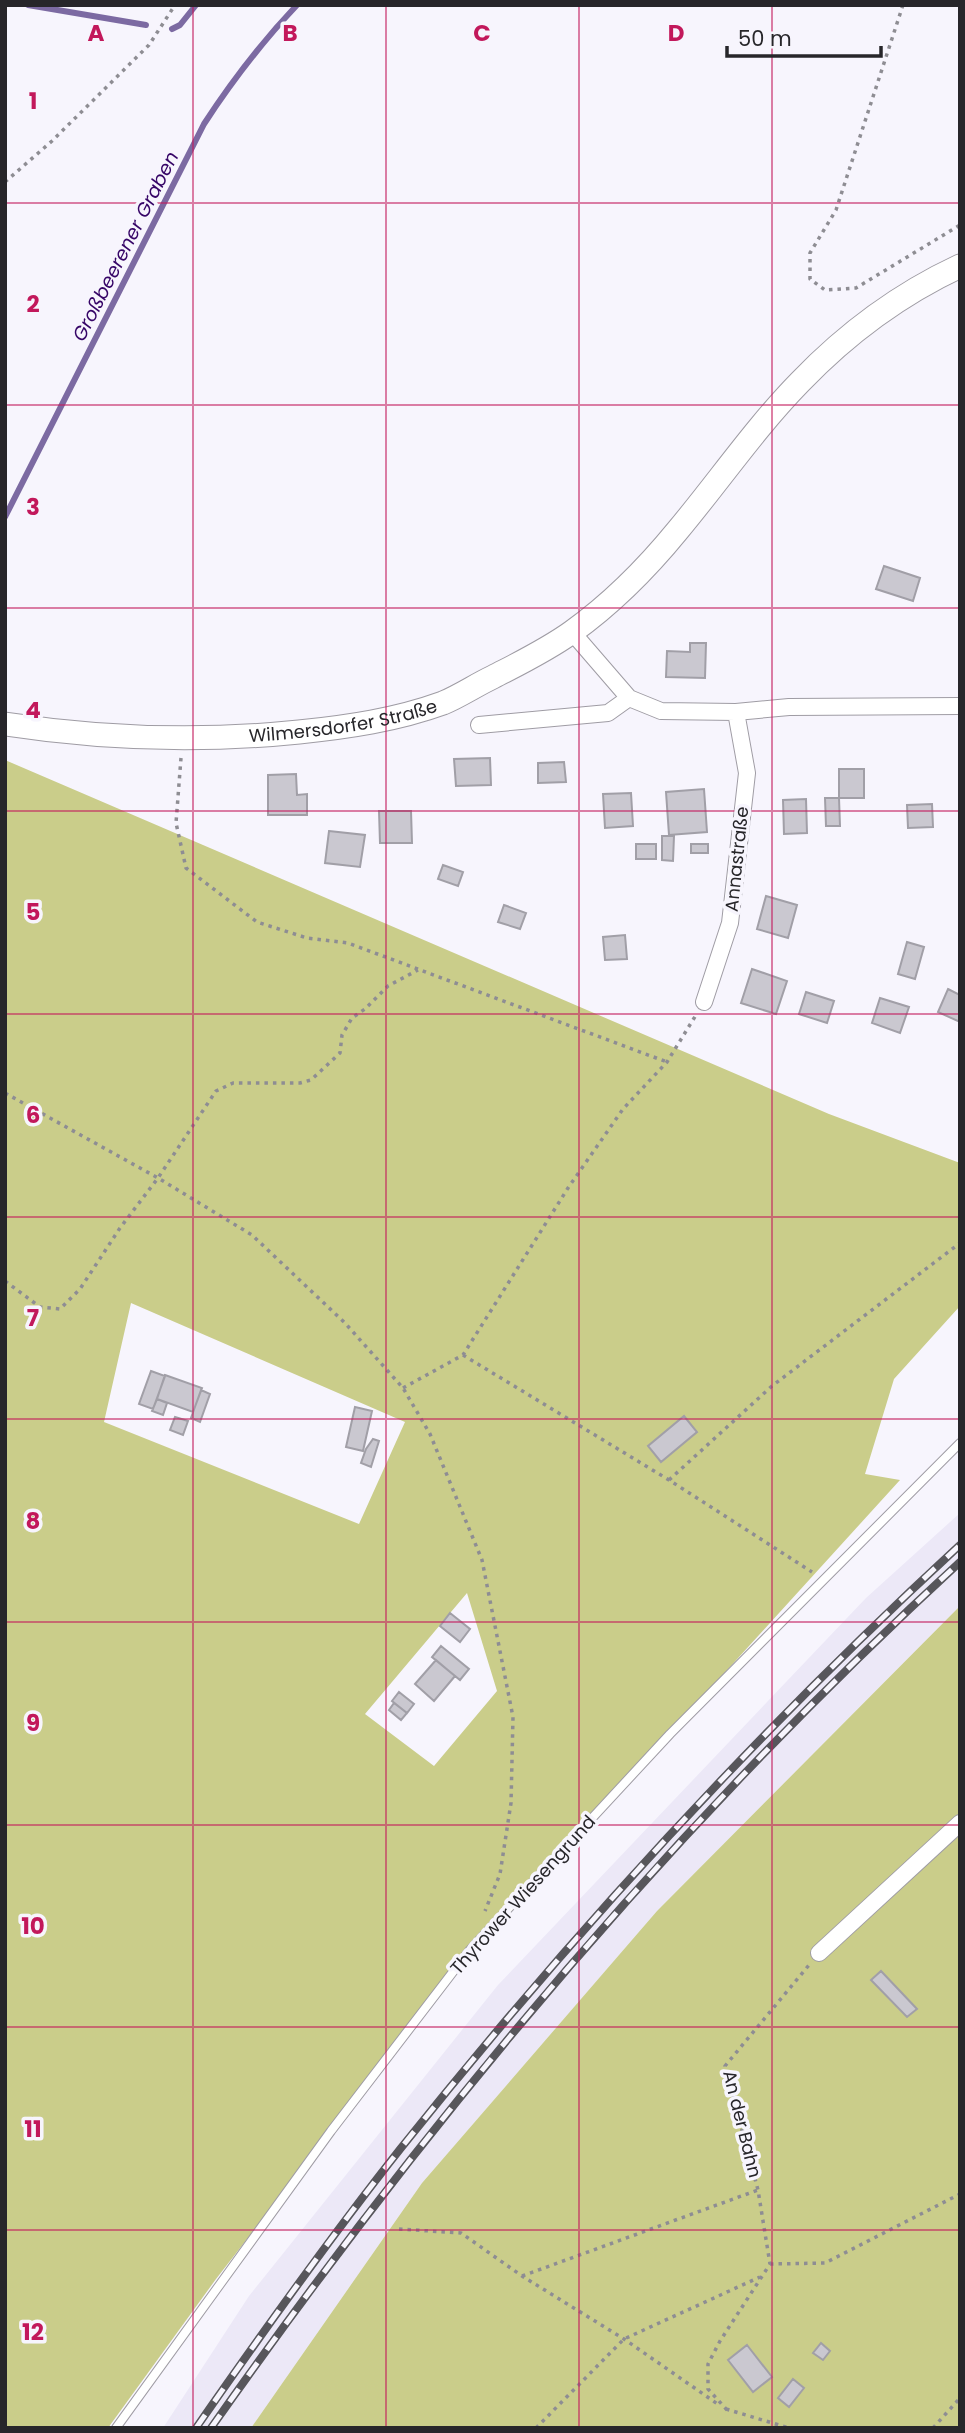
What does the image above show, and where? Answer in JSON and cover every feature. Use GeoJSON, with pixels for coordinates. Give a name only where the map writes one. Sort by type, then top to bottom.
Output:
{"type":"FeatureCollection","features":[{"type":"Feature","properties":{"kind":"main road","name":"Wilmersdorfer Straße"},"geometry":{"type":"LineString","coordinates":[[5,724],[89,735],[183,739],[273,735],[346,728],[396,718],[445,702],[528,660],[572,632],[616,596],[659,552],[779,405],[821,360],[899,300],[960,266]]}},
{"type":"Feature","properties":{"kind":"street"},"geometry":{"type":"LineString","coordinates":[[572,632],[629,698],[661,711],[736,712],[789,707],[960,706]]}},
{"type":"Feature","properties":{"kind":"street"},"geometry":{"type":"LineString","coordinates":[[479,724],[608,713],[629,698]]}},
{"type":"Feature","properties":{"kind":"street","name":"Annastraße"},"geometry":{"type":"LineString","coordinates":[[704,1002],[730,923],[747,773],[736,712]]}},
{"type":"Feature","properties":{"kind":"street"},"geometry":{"type":"LineString","coordinates":[[819,1954],[960,1823]]}},
{"type":"Feature","properties":{"kind":"lane","name":"Thyrower Wiesengrund"},"geometry":{"type":"LineString","coordinates":[[116,2428],[331,2131],[469,1951],[670,1734],[960,1443]]}},
{"type":"Feature","properties":{"kind":"path"},"geometry":{"type":"LineString","coordinates":[[5,182],[52,141],[149,45],[175,5]]}},
{"type":"Feature","properties":{"kind":"path"},"geometry":{"type":"LineString","coordinates":[[903,5],[836,210],[810,253],[810,279],[825,290],[856,288],[960,225]]}},
{"type":"Feature","properties":{"kind":"path"},"geometry":{"type":"LineString","coordinates":[[183,739],[176,823],[186,868],[257,922],[307,938],[348,943],[667,1062]]}},
{"type":"Feature","properties":{"kind":"path"},"geometry":{"type":"LineString","coordinates":[[5,1281],[40,1307],[60,1309],[80,1289],[216,1091],[233,1083],[300,1083],[311,1080],[340,1053],[342,1035],[352,1018],[366,1009],[388,986],[419,970]]}},
{"type":"Feature","properties":{"kind":"path"},"geometry":{"type":"LineString","coordinates":[[404,1388],[463,1355],[568,1188],[623,1109],[667,1062],[704,1002]]}},
{"type":"Feature","properties":{"kind":"path"},"geometry":{"type":"LineString","coordinates":[[5,1093],[158,1178],[252,1235],[345,1323],[404,1388],[430,1434],[482,1560],[513,1717],[511,1802],[500,1874],[485,1913]]}},
{"type":"Feature","properties":{"kind":"path"},"geometry":{"type":"LineString","coordinates":[[669,1480],[772,1386],[960,1243]]}},
{"type":"Feature","properties":{"kind":"path"},"geometry":{"type":"LineString","coordinates":[[463,1355],[669,1480],[822,1579]]}},
{"type":"Feature","properties":{"kind":"path","name":"An der Bahn"},"geometry":{"type":"LineString","coordinates":[[769,2264],[758,2190],[725,2066],[819,1954]]}},
{"type":"Feature","properties":{"kind":"path"},"geometry":{"type":"LineString","coordinates":[[522,2277],[758,2190]]}},
{"type":"Feature","properties":{"kind":"path"},"geometry":{"type":"LineString","coordinates":[[727,2410],[708,2389],[708,2364],[769,2264],[825,2263],[960,2194]]}},
{"type":"Feature","properties":{"kind":"path"},"geometry":{"type":"LineString","coordinates":[[399,2229],[461,2234],[522,2277],[624,2339],[727,2410],[789,2428]]}},
{"type":"Feature","properties":{"kind":"path"},"geometry":{"type":"LineString","coordinates":[[537,2428],[624,2339],[761,2277]]}},
{"type":"Feature","properties":{"kind":"path"},"geometry":{"type":"LineString","coordinates":[[933,2428],[960,2398]]}},
{"type":"Feature","properties":{"kind":"shaded area"},"geometry":{"type":"Polygon","coordinates":[[[960,1513],[960,1606],[657,1911],[422,2183],[251,2428],[163,2428],[249,2296],[498,1985],[866,1598],[960,1513]]]}},
{"type":"Feature","properties":{"kind":"green space"},"geometry":{"type":"Polygon","coordinates":[[[5,760],[829,1114],[960,1163],[960,1306],[894,1379],[865,1474],[900,1480],[468,1955],[216,2279],[108,2428],[5,2428],[5,760]],[[131,1303],[104,1422],[359,1524],[405,1422],[131,1303]],[[467,1593],[365,1714],[434,1766],[497,1691],[467,1593]]]}},
{"type":"Feature","properties":{"kind":"green space"},"geometry":{"type":"Polygon","coordinates":[[[960,1606],[960,2428],[251,2428],[422,2183],[657,1911],[960,1606]]]}},
{"type":"Feature","properties":{"kind":"building"},"geometry":{"type":"Polygon","coordinates":[[[884,566],[920,578],[913,601],[876,589],[884,566]]]}},
{"type":"Feature","properties":{"kind":"building"},"geometry":{"type":"Polygon","coordinates":[[[690,643],[706,643],[705,678],[666,677],[667,651],[690,652],[690,643]]]}},
{"type":"Feature","properties":{"kind":"building"},"geometry":{"type":"Polygon","coordinates":[[[490,758],[491,785],[456,786],[454,759],[490,758]]]}},
{"type":"Feature","properties":{"kind":"building"},"geometry":{"type":"Polygon","coordinates":[[[564,762],[566,782],[538,783],[538,763],[564,762]]]}},
{"type":"Feature","properties":{"kind":"building"},"geometry":{"type":"Polygon","coordinates":[[[839,769],[864,769],[864,798],[839,798],[839,769]]]}},
{"type":"Feature","properties":{"kind":"building"},"geometry":{"type":"Polygon","coordinates":[[[296,774],[297,795],[307,794],[307,815],[268,815],[268,775],[296,774]]]}},
{"type":"Feature","properties":{"kind":"building"},"geometry":{"type":"Polygon","coordinates":[[[704,789],[707,832],[669,835],[666,792],[704,789]]]}},
{"type":"Feature","properties":{"kind":"building"},"geometry":{"type":"Polygon","coordinates":[[[631,793],[633,826],[605,828],[603,794],[631,793]]]}},
{"type":"Feature","properties":{"kind":"building"},"geometry":{"type":"Polygon","coordinates":[[[825,798],[839,798],[840,826],[826,826],[825,798]]]}},
{"type":"Feature","properties":{"kind":"building"},"geometry":{"type":"Polygon","coordinates":[[[806,799],[807,833],[784,834],[783,800],[806,799]]]}},
{"type":"Feature","properties":{"kind":"building"},"geometry":{"type":"Polygon","coordinates":[[[932,804],[933,827],[908,828],[907,805],[932,804]]]}},
{"type":"Feature","properties":{"kind":"building"},"geometry":{"type":"Polygon","coordinates":[[[379,811],[411,811],[412,843],[380,843],[379,811]]]}},
{"type":"Feature","properties":{"kind":"building"},"geometry":{"type":"Polygon","coordinates":[[[329,831],[365,835],[360,867],[325,863],[329,831]]]}},
{"type":"Feature","properties":{"kind":"building"},"geometry":{"type":"Polygon","coordinates":[[[662,836],[674,836],[673,861],[662,860],[662,836]]]}},
{"type":"Feature","properties":{"kind":"building"},"geometry":{"type":"Polygon","coordinates":[[[636,844],[656,844],[656,859],[636,859],[636,844]]]}},
{"type":"Feature","properties":{"kind":"building"},"geometry":{"type":"Polygon","coordinates":[[[691,844],[708,844],[708,853],[691,853],[691,844]]]}},
{"type":"Feature","properties":{"kind":"building"},"geometry":{"type":"Polygon","coordinates":[[[443,865],[463,872],[458,886],[438,879],[443,865]]]}},
{"type":"Feature","properties":{"kind":"building"},"geometry":{"type":"Polygon","coordinates":[[[766,896],[797,905],[788,938],[757,929],[766,896]]]}},
{"type":"Feature","properties":{"kind":"building"},"geometry":{"type":"Polygon","coordinates":[[[504,905],[526,913],[520,929],[498,922],[504,905]]]}},
{"type":"Feature","properties":{"kind":"building"},"geometry":{"type":"Polygon","coordinates":[[[625,935],[627,959],[605,960],[603,937],[625,935]]]}},
{"type":"Feature","properties":{"kind":"building"},"geometry":{"type":"Polygon","coordinates":[[[907,942],[924,947],[915,979],[898,974],[907,942]]]}},
{"type":"Feature","properties":{"kind":"building"},"geometry":{"type":"Polygon","coordinates":[[[752,969],[787,981],[776,1014],[741,1003],[752,969]]]}},
{"type":"Feature","properties":{"kind":"building"},"geometry":{"type":"Polygon","coordinates":[[[948,989],[960,995],[960,1022],[938,1012],[948,989]]]}},
{"type":"Feature","properties":{"kind":"building"},"geometry":{"type":"Polygon","coordinates":[[[806,992],[834,1001],[827,1023],[799,1014],[806,992]]]}},
{"type":"Feature","properties":{"kind":"building"},"geometry":{"type":"Polygon","coordinates":[[[880,998],[909,1007],[900,1033],[872,1023],[880,998]]]}},
{"type":"Feature","properties":{"kind":"building"},"geometry":{"type":"Polygon","coordinates":[[[151,1371],[165,1376],[153,1409],[139,1404],[151,1371]]]}},
{"type":"Feature","properties":{"kind":"building"},"geometry":{"type":"Polygon","coordinates":[[[165,1375],[202,1388],[193,1412],[157,1399],[165,1375]]]}},
{"type":"Feature","properties":{"kind":"building"},"geometry":{"type":"Polygon","coordinates":[[[201,1390],[210,1394],[200,1422],[191,1418],[201,1390]]]}},
{"type":"Feature","properties":{"kind":"building"},"geometry":{"type":"Polygon","coordinates":[[[157,1399],[167,1403],[163,1415],[152,1411],[157,1399]]]}},
{"type":"Feature","properties":{"kind":"building"},"geometry":{"type":"Polygon","coordinates":[[[355,1407],[372,1411],[363,1451],[346,1447],[355,1407]]]}},
{"type":"Feature","properties":{"kind":"building"},"geometry":{"type":"Polygon","coordinates":[[[684,1416],[697,1432],[661,1462],[648,1446],[684,1416]]]}},
{"type":"Feature","properties":{"kind":"building"},"geometry":{"type":"Polygon","coordinates":[[[175,1417],[188,1421],[183,1435],[170,1430],[175,1417]]]}},
{"type":"Feature","properties":{"kind":"building"},"geometry":{"type":"Polygon","coordinates":[[[373,1439],[379,1441],[371,1467],[361,1463],[373,1439]]]}},
{"type":"Feature","properties":{"kind":"building"},"geometry":{"type":"Polygon","coordinates":[[[450,1613],[470,1629],[460,1642],[440,1626],[450,1613]]]}},
{"type":"Feature","properties":{"kind":"building"},"geometry":{"type":"Polygon","coordinates":[[[441,1646],[469,1669],[460,1680],[432,1657],[441,1646]]]}},
{"type":"Feature","properties":{"kind":"building"},"geometry":{"type":"Polygon","coordinates":[[[436,1660],[455,1676],[434,1701],[415,1684],[436,1660]]]}},
{"type":"Feature","properties":{"kind":"building"},"geometry":{"type":"Polygon","coordinates":[[[399,1692],[414,1704],[407,1713],[392,1701],[399,1692]]]}},
{"type":"Feature","properties":{"kind":"building"},"geometry":{"type":"Polygon","coordinates":[[[394,1703],[407,1713],[401,1720],[389,1710],[394,1703]]]}},
{"type":"Feature","properties":{"kind":"building"},"geometry":{"type":"Polygon","coordinates":[[[881,1971],[917,2009],[907,2017],[871,1980],[881,1971]]]}},
{"type":"Feature","properties":{"kind":"building"},"geometry":{"type":"Polygon","coordinates":[[[821,2343],[830,2351],[823,2360],[813,2353],[821,2343]]]}},
{"type":"Feature","properties":{"kind":"building"},"geometry":{"type":"Polygon","coordinates":[[[747,2345],[772,2377],[753,2392],[728,2360],[747,2345]]]}},
{"type":"Feature","properties":{"kind":"building"},"geometry":{"type":"Polygon","coordinates":[[[793,2379],[804,2388],[789,2407],[778,2398],[793,2379]]]}},
{"type":"Feature","properties":{"kind":"waterway"},"geometry":{"type":"LineString","coordinates":[[28,5],[146,25]]}},
{"type":"Feature","properties":{"kind":"waterway"},"geometry":{"type":"LineString","coordinates":[[172,29],[180,25],[196,5]]}},
{"type":"Feature","properties":{"kind":"waterway","name":"Großbeerener Graben"},"geometry":{"type":"LineString","coordinates":[[5,517],[204,124],[248,62],[297,5]]}},
{"type":"Feature","properties":{"kind":"railway"},"geometry":{"type":"LineString","coordinates":[[196,2428],[296,2286],[374,2182],[532,1990],[739,1761],[960,1545]]}},
{"type":"Feature","properties":{"kind":"railway"},"geometry":{"type":"LineString","coordinates":[[211,2428],[381,2197],[562,1975],[657,1867],[755,1763],[856,1661],[960,1562]]}}]}
